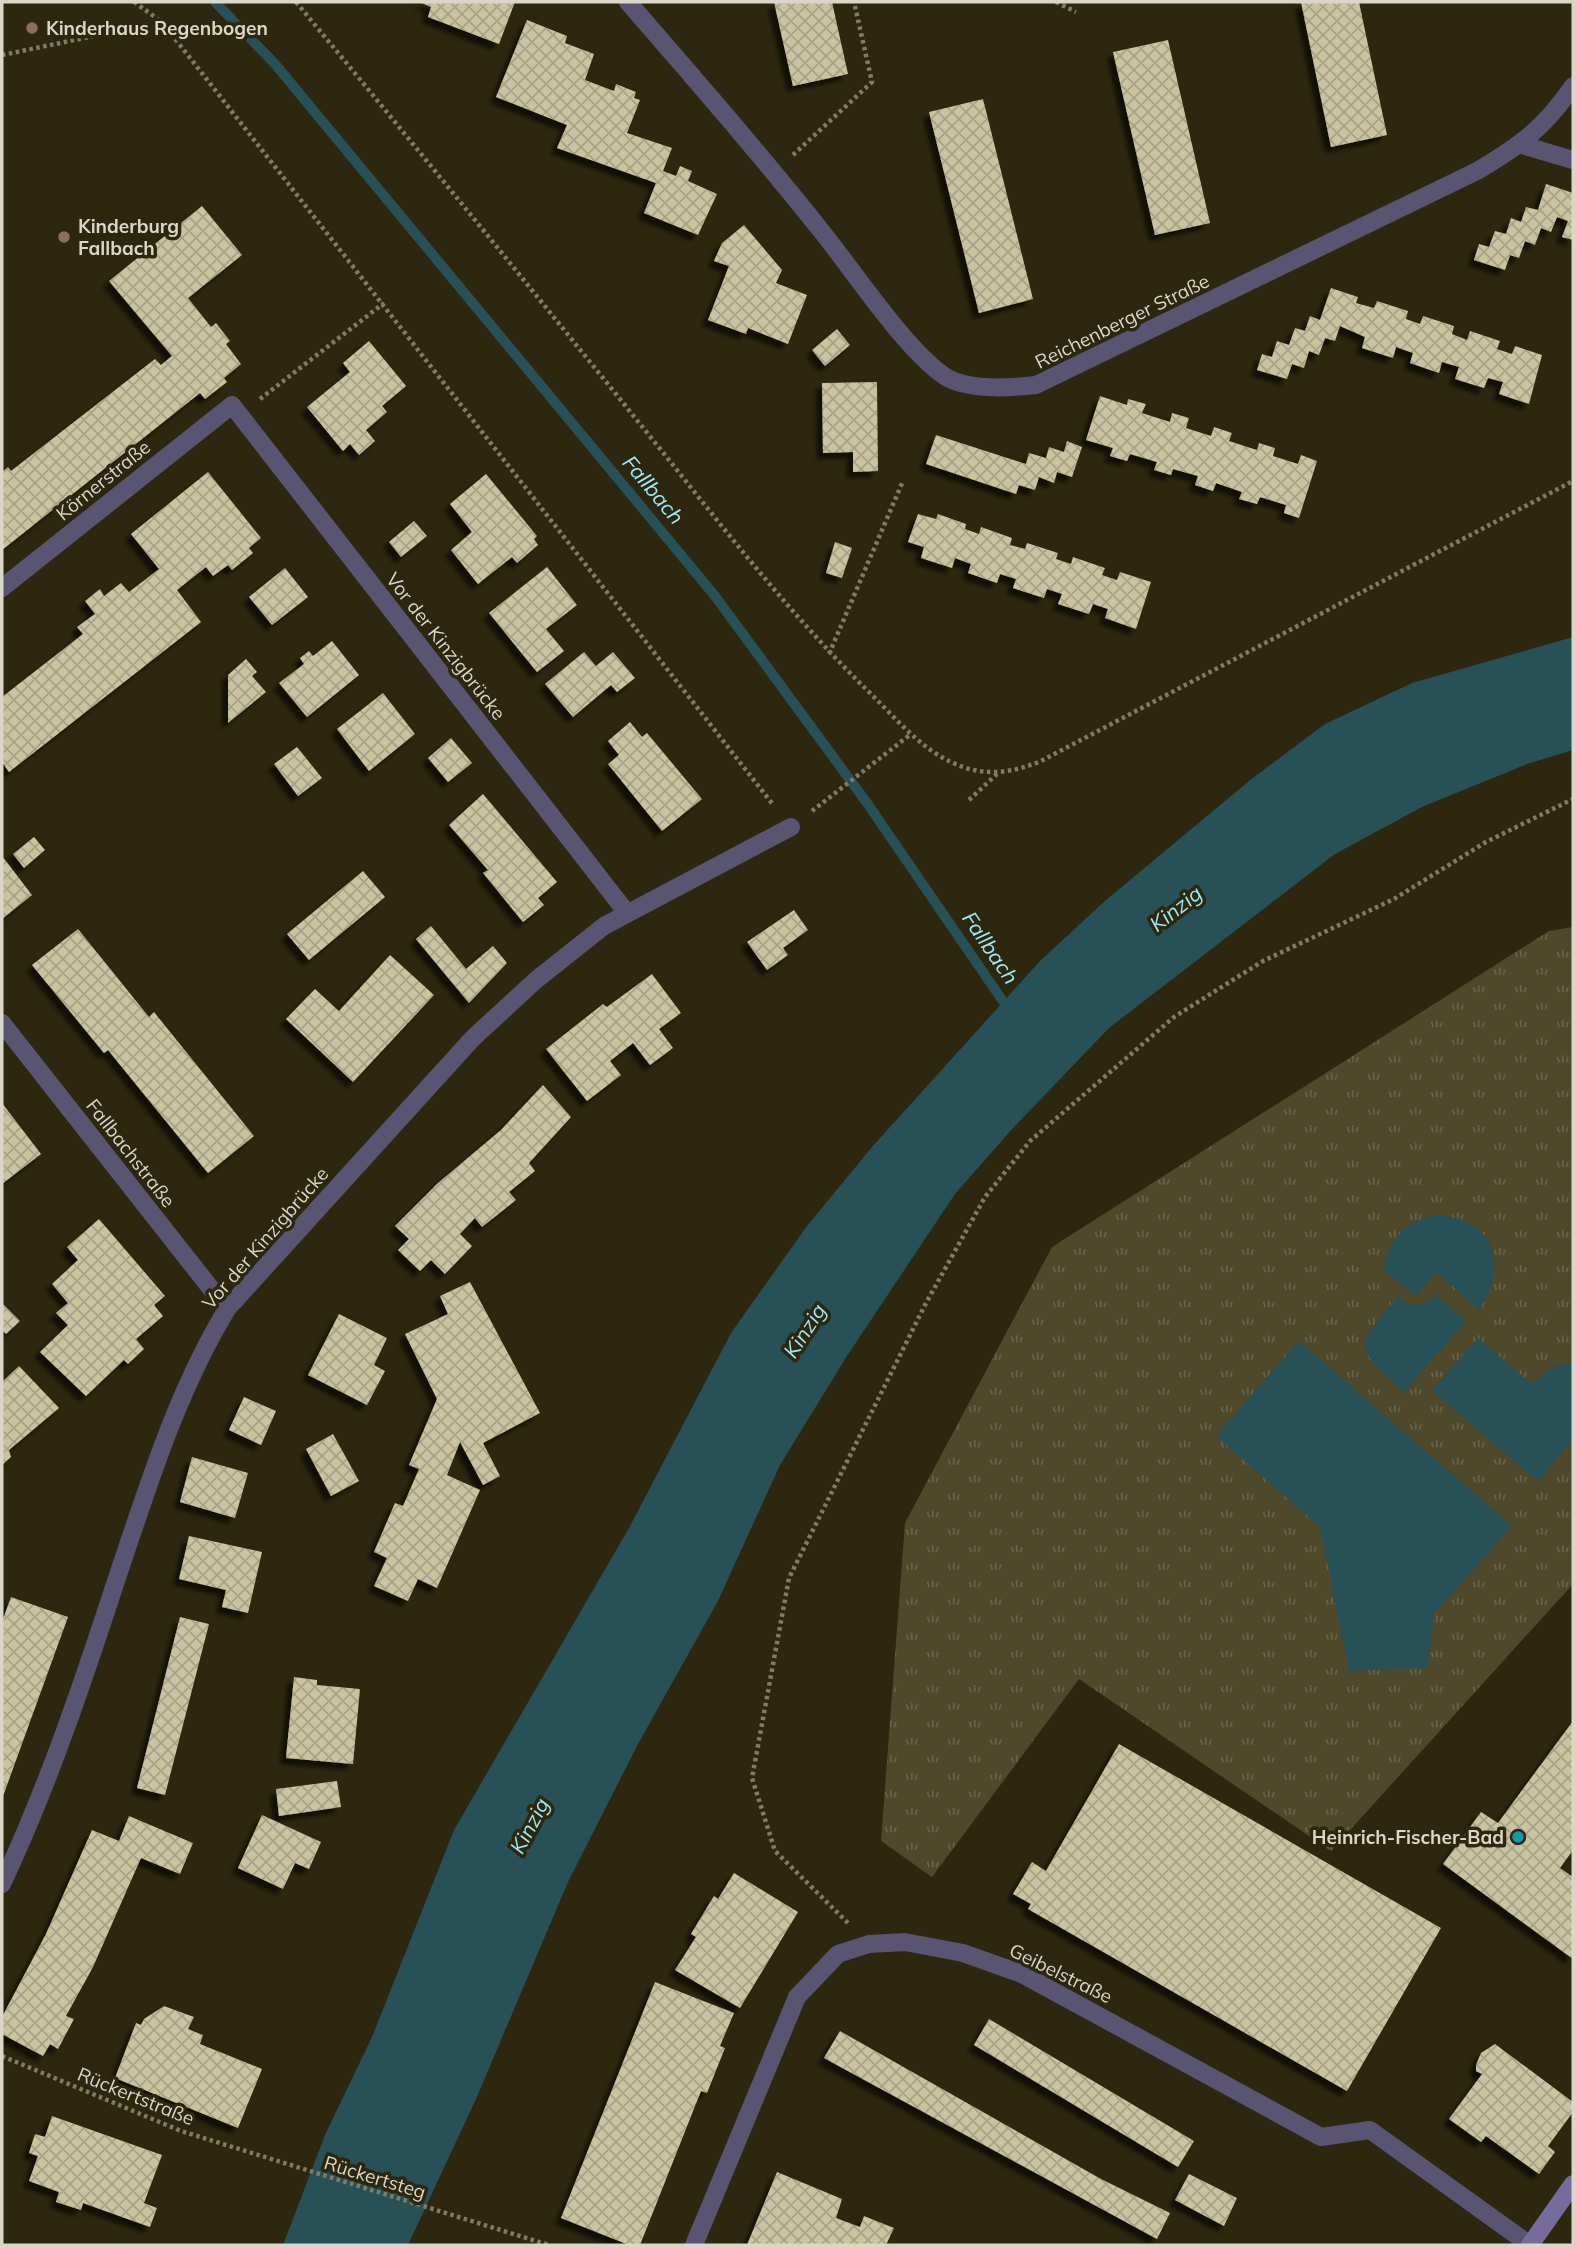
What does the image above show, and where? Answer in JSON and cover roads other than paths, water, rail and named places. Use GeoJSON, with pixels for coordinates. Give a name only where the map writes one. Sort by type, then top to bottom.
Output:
{"type":"FeatureCollection","features":[{"type":"Feature","properties":{"kind":"main road"},"geometry":{"type":"LineString","coordinates":[[1530,2245],[1573,2184]]}},
{"type":"Feature","properties":{"kind":"street","name":"Reichenberger Straße"},"geometry":{"type":"LineString","coordinates":[[628,2],[774,172],[908,340],[944,376],[977,386],[1008,388],[1036,385],[1465,177],[1522,145],[1548,120],[1573,86]]}},
{"type":"Feature","properties":{"kind":"street"},"geometry":{"type":"LineString","coordinates":[[1522,145],[1573,160]]}},
{"type":"Feature","properties":{"kind":"street","name":"Körnerstraße"},"geometry":{"type":"LineString","coordinates":[[2,588],[236,410]]}},
{"type":"Feature","properties":{"kind":"street","name":"Vor der Kinzigbrücke"},"geometry":{"type":"LineString","coordinates":[[236,410],[627,913]]}},
{"type":"Feature","properties":{"kind":"street","name":"Vor der Kinzigbrücke"},"geometry":{"type":"LineString","coordinates":[[2,1884],[79,1695],[178,1402],[201,1351],[226,1309],[473,1038],[586,938],[627,913],[798,822]]}},
{"type":"Feature","properties":{"kind":"street","name":"Fallbachstraße"},"geometry":{"type":"LineString","coordinates":[[2,1023],[226,1309]]}},
{"type":"Feature","properties":{"kind":"street","name":"Geibelstraße"},"geometry":{"type":"LineString","coordinates":[[694,2245],[797,1997],[838,1954],[869,1944],[905,1942],[985,1959],[1043,1985],[1321,2137],[1370,2130],[1530,2245]]}},
{"type":"Feature","properties":{"kind":"water","name":"Kinzig"},"geometry":{"type":"Polygon","coordinates":[[[1573,637],[1573,750],[1527,764],[1422,807],[1335,854],[1109,1028],[1013,1128],[955,1194],[847,1356],[780,1465],[718,1601],[638,1744],[568,1882],[476,2099],[408,2245],[283,2245],[325,2135],[372,2037],[454,1830],[629,1528],[731,1333],[807,1226],[872,1147],[1040,961],[1106,900],[1249,781],[1325,724],[1412,683],[1573,637]]]}},
{"type":"Feature","properties":{"kind":"water"},"geometry":{"type":"Polygon","coordinates":[[[1433,1215],[1454,1217],[1470,1223],[1482,1233],[1490,1245],[1494,1276],[1489,1293],[1479,1310],[1437,1272],[1416,1296],[1384,1270],[1389,1250],[1399,1234],[1414,1223],[1433,1215]]]}},
{"type":"Feature","properties":{"kind":"water"},"geometry":{"type":"Polygon","coordinates":[[[1435,1294],[1466,1321],[1404,1392],[1369,1356],[1367,1337],[1398,1297],[1418,1305],[1435,1294]]]}},
{"type":"Feature","properties":{"kind":"water"},"geometry":{"type":"Polygon","coordinates":[[[1478,1338],[1532,1384],[1552,1367],[1573,1362],[1573,1440],[1538,1481],[1432,1391],[1478,1338]]]}},
{"type":"Feature","properties":{"kind":"water"},"geometry":{"type":"Polygon","coordinates":[[[1299,1341],[1512,1526],[1434,1614],[1428,1668],[1349,1671],[1320,1527],[1216,1436],[1299,1341]]]}},
{"type":"Feature","properties":{"kind":"waterway","name":"Fallbach"},"geometry":{"type":"LineString","coordinates":[[215,2],[275,64],[715,596],[867,803],[1009,1010]]}},
{"type":"Feature","properties":{"kind":"place","name":"Kinderhaus Regenbogen"},"geometry":{"type":"Point","coordinates":[32,28]}},
{"type":"Feature","properties":{"kind":"place","name":"Kinderburg Fallbach"},"geometry":{"type":"Point","coordinates":[64,237]}},
{"type":"Feature","properties":{"kind":"place","name":"Heinrich-Fischer-Bad"},"geometry":{"type":"Point","coordinates":[1518,1837]}}]}
